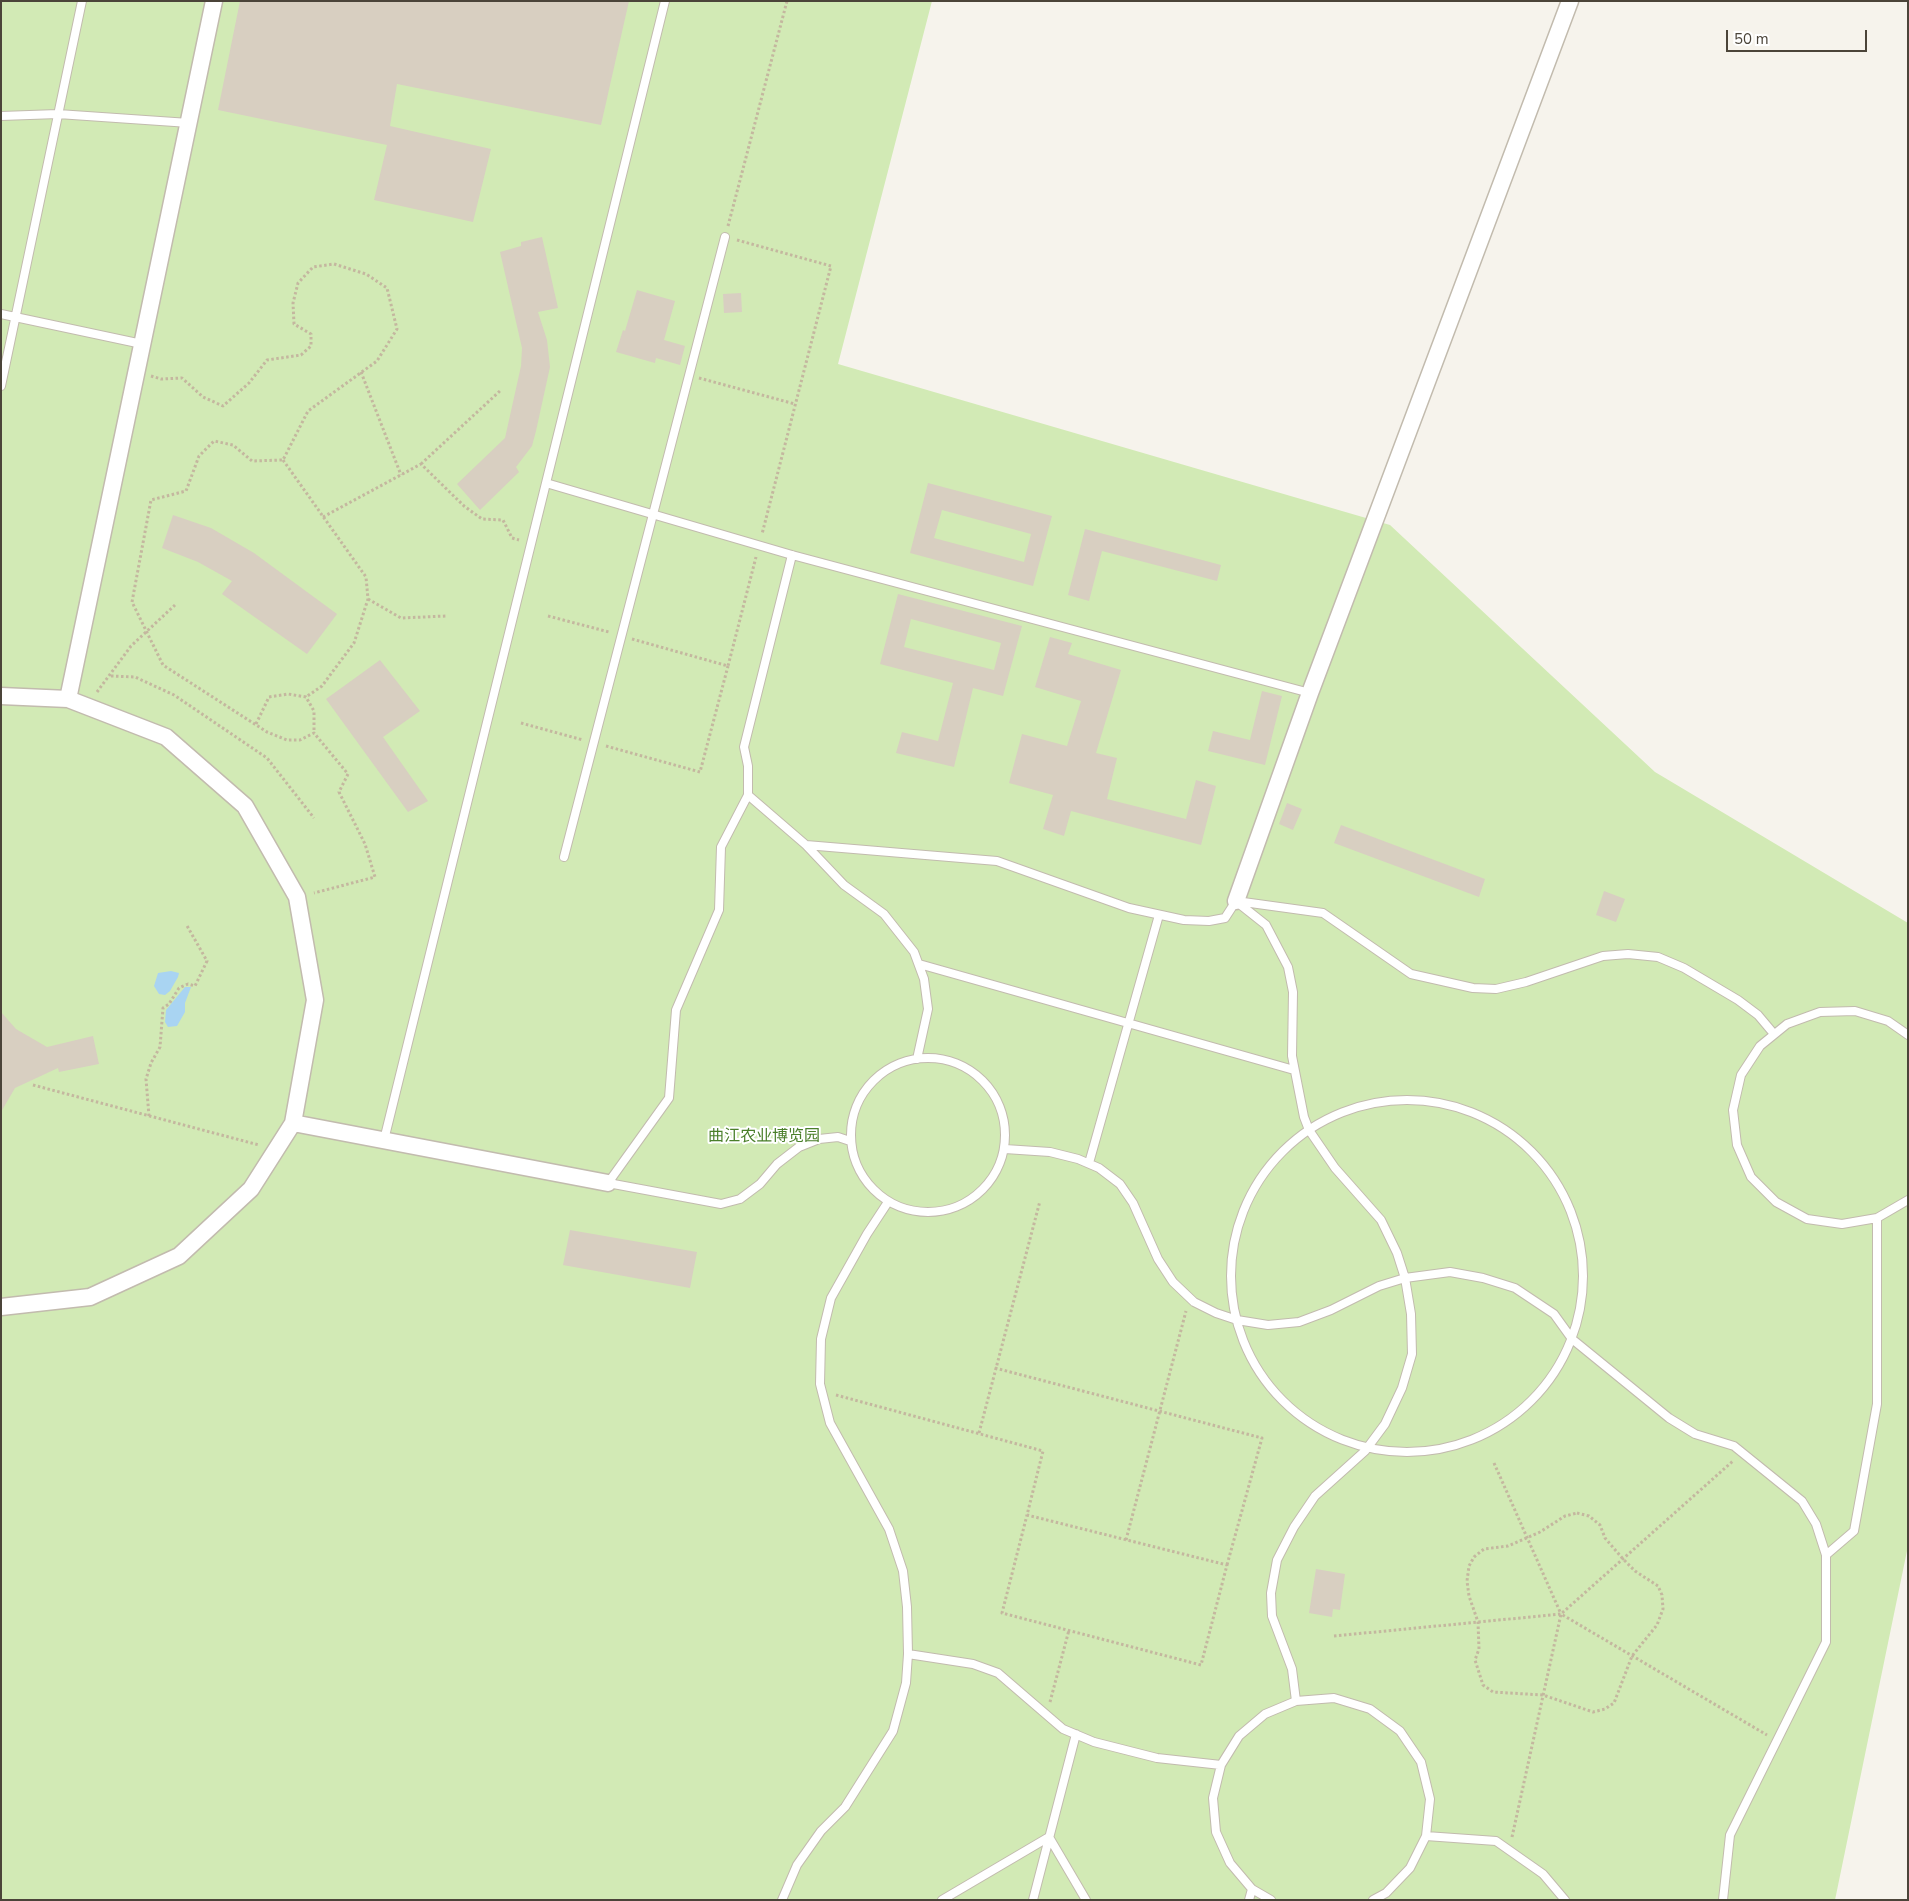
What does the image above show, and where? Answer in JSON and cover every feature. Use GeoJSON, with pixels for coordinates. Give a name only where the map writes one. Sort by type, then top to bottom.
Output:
{"type":"FeatureCollection","features":[{"type":"Feature","properties":{"kind":"street"},"geometry":{"type":"LineString","coordinates":[[68,699],[214,1]]}},
{"type":"Feature","properties":{"kind":"street"},"geometry":{"type":"LineString","coordinates":[[1236,901],[1310,693],[1570,1]]}},
{"type":"Feature","properties":{"kind":"street"},"geometry":{"type":"LineString","coordinates":[[1,696],[68,699],[166,737],[245,806],[297,897],[315,1000],[293,1123],[251,1189],[179,1256],[90,1297],[1,1307]]}},
{"type":"Feature","properties":{"kind":"street"},"geometry":{"type":"LineString","coordinates":[[293,1123],[608,1183]]}},
{"type":"Feature","properties":{"kind":"lane"},"geometry":{"type":"LineString","coordinates":[[1,386],[82,1]]}},
{"type":"Feature","properties":{"kind":"lane"},"geometry":{"type":"LineString","coordinates":[[384,1140],[665,1]]}},
{"type":"Feature","properties":{"kind":"lane"},"geometry":{"type":"LineString","coordinates":[[1,116],[58,114],[189,123]]}},
{"type":"Feature","properties":{"kind":"lane"},"geometry":{"type":"LineString","coordinates":[[564,857],[726,237]]}},
{"type":"Feature","properties":{"kind":"lane"},"geometry":{"type":"LineString","coordinates":[[1,314],[142,344]]}},
{"type":"Feature","properties":{"kind":"lane"},"geometry":{"type":"LineString","coordinates":[[546,484],[792,555],[1310,693]]}},
{"type":"Feature","properties":{"kind":"lane"},"geometry":{"type":"LineString","coordinates":[[792,555],[744,748],[748,766],[748,794],[721,847],[720,910],[676,1010],[669,1098],[608,1183],[721,1204],[740,1199],[760,1184],[777,1164],[798,1147],[819,1139],[838,1137],[850,1141]]}},
{"type":"Feature","properties":{"kind":"lane"},"geometry":{"type":"LineString","coordinates":[[748,794],[806,845],[844,885],[884,914],[914,952],[924,979],[928,1009],[917,1059]]}},
{"type":"Feature","properties":{"kind":"lane"},"geometry":{"type":"LineString","coordinates":[[806,845],[997,862],[1128,908],[1184,920],[1209,921],[1225,918],[1236,901]]}},
{"type":"Feature","properties":{"kind":"lane"},"geometry":{"type":"LineString","coordinates":[[1236,901],[1323,913],[1411,974],[1473,988],[1496,990],[1603,956],[1628,954],[1658,958],[1684,968],[1738,1000],[1758,1015],[1774,1034]]}},
{"type":"Feature","properties":{"kind":"lane"},"geometry":{"type":"LineString","coordinates":[[1236,901],[1266,925],[1288,967],[1292,992],[1294,1070],[1304,1117],[1309,1130],[1335,1168],[1381,1220],[1397,1253],[1411,1314],[1412,1354],[1402,1388],[1385,1424],[1366,1449],[1315,1496],[1294,1527],[1277,1560],[1271,1593],[1272,1616],[1292,1669],[1296,1701]]}},
{"type":"Feature","properties":{"kind":"lane"},"geometry":{"type":"LineString","coordinates":[[1089,1163],[1159,915]]}},
{"type":"Feature","properties":{"kind":"lane"},"geometry":{"type":"LineString","coordinates":[[919,964],[1294,1070]]}},
{"type":"Feature","properties":{"kind":"lane"},"geometry":{"type":"LineString","coordinates":[[1908,1035],[1888,1021],[1854,1011],[1820,1012],[1787,1024],[1760,1046],[1741,1076],[1733,1110],[1737,1145],[1751,1177],[1776,1202],[1807,1219],[1842,1224],[1877,1218],[1908,1200]]}},
{"type":"Feature","properties":{"kind":"lane"},"geometry":{"type":"LineString","coordinates":[[930,1057],[957,1062],[979,1077],[996,1097],[1005,1122],[1004,1149],[996,1172],[981,1192],[960,1205],[936,1212],[912,1211],[888,1202],[870,1186],[856,1165],[850,1141],[852,1117],[862,1092],[880,1073],[904,1061],[930,1057]]}},
{"type":"Feature","properties":{"kind":"lane"},"geometry":{"type":"LineString","coordinates":[[1405,1099],[1461,1107],[1515,1135],[1557,1180],[1581,1235],[1585,1295],[1568,1354],[1533,1403],[1483,1438],[1424,1454],[1366,1449],[1312,1426],[1269,1388],[1241,1339],[1237,1320],[1229,1284],[1236,1228],[1260,1176],[1299,1135],[1349,1109],[1405,1099]]}},
{"type":"Feature","properties":{"kind":"lane"},"geometry":{"type":"LineString","coordinates":[[1004,1149],[1050,1152],[1089,1163],[1099,1168],[1120,1184],[1133,1204],[1158,1259],[1173,1282],[1189,1297],[1216,1313],[1237,1320],[1268,1325],[1300,1322],[1331,1310],[1380,1286],[1404,1278],[1450,1272],[1483,1278],[1515,1288],[1554,1314],[1572,1339],[1669,1418],[1695,1434],[1734,1446],[1802,1501],[1816,1524],[1826,1555],[1826,1642],[1730,1835],[1723,1900]]}},
{"type":"Feature","properties":{"kind":"lane"},"geometry":{"type":"LineString","coordinates":[[782,1900],[797,1865],[821,1831],[845,1807],[893,1731],[906,1683],[908,1654],[907,1607],[903,1571],[889,1529],[830,1423],[820,1384],[821,1339],[831,1298],[866,1234],[888,1202]]}},
{"type":"Feature","properties":{"kind":"lane"},"geometry":{"type":"LineString","coordinates":[[1826,1555],[1854,1532],[1877,1404],[1877,1218]]}},
{"type":"Feature","properties":{"kind":"lane"},"geometry":{"type":"LineString","coordinates":[[908,1654],[973,1664],[998,1673],[1063,1729],[1094,1742],[1157,1758],[1221,1765]]}},
{"type":"Feature","properties":{"kind":"lane"},"geometry":{"type":"LineString","coordinates":[[1271,1900],[1252,1889],[1230,1863],[1216,1832],[1214,1798],[1221,1765],[1239,1736],[1265,1714],[1296,1701],[1334,1698],[1370,1709],[1400,1731],[1421,1762],[1430,1799],[1426,1836],[1410,1868],[1386,1893],[1372,1900]]}},
{"type":"Feature","properties":{"kind":"lane"},"geometry":{"type":"LineString","coordinates":[[1033,1900],[1076,1734]]}},
{"type":"Feature","properties":{"kind":"lane"},"geometry":{"type":"LineString","coordinates":[[1426,1836],[1496,1841],[1543,1874],[1565,1900]]}},
{"type":"Feature","properties":{"kind":"lane"},"geometry":{"type":"LineString","coordinates":[[942,1900],[1049,1838]]}},
{"type":"Feature","properties":{"kind":"lane"},"geometry":{"type":"LineString","coordinates":[[1049,1838],[1086,1900]]}},
{"type":"Feature","properties":{"kind":"lane"},"geometry":{"type":"LineString","coordinates":[[1249,1900],[1252,1889]]}},
{"type":"Feature","properties":{"kind":"path"},"geometry":{"type":"LineString","coordinates":[[521,723],[700,772],[831,266],[726,237],[787,1]]}},
{"type":"Feature","properties":{"kind":"path"},"geometry":{"type":"LineString","coordinates":[[137,371],[160,379],[182,378],[202,397],[223,406],[249,383],[267,360],[302,355],[311,346],[312,334],[294,324],[292,303],[298,283],[313,267],[334,264],[366,274],[387,288],[393,305],[397,329],[377,362],[308,411],[283,460]]}},
{"type":"Feature","properties":{"kind":"path"},"geometry":{"type":"LineString","coordinates":[[362,372],[401,475]]}},
{"type":"Feature","properties":{"kind":"path"},"geometry":{"type":"LineString","coordinates":[[690,376],[796,404]]}},
{"type":"Feature","properties":{"kind":"path"},"geometry":{"type":"LineString","coordinates":[[324,517],[421,464],[501,390]]}},
{"type":"Feature","properties":{"kind":"path"},"geometry":{"type":"LineString","coordinates":[[283,460],[252,461],[232,445],[214,441],[199,456],[186,491],[152,500],[132,602],[164,665],[267,732],[287,740],[300,740],[314,732]]}},
{"type":"Feature","properties":{"kind":"path"},"geometry":{"type":"LineString","coordinates":[[256,724],[269,698],[288,694],[306,697],[322,686],[354,643],[368,598],[366,577],[283,460]]}},
{"type":"Feature","properties":{"kind":"path"},"geometry":{"type":"LineString","coordinates":[[421,464],[464,506],[482,519],[503,520],[512,538],[531,543]]}},
{"type":"Feature","properties":{"kind":"path"},"geometry":{"type":"LineString","coordinates":[[368,598],[401,618],[446,616]]}},
{"type":"Feature","properties":{"kind":"path"},"geometry":{"type":"LineString","coordinates":[[86,706],[111,676],[131,646],[175,605]]}},
{"type":"Feature","properties":{"kind":"path"},"geometry":{"type":"LineString","coordinates":[[548,616],[728,666]]}},
{"type":"Feature","properties":{"kind":"path"},"geometry":{"type":"LineString","coordinates":[[111,676],[134,677],[174,695],[267,758],[314,818]]}},
{"type":"Feature","properties":{"kind":"path"},"geometry":{"type":"LineString","coordinates":[[297,897],[375,877],[365,844],[339,792],[348,774],[314,732],[314,711],[306,697]]}},
{"type":"Feature","properties":{"kind":"path"},"geometry":{"type":"LineString","coordinates":[[149,1116],[146,1079],[151,1063],[160,1047],[162,1008],[169,1004],[179,988],[188,984],[195,986],[207,961],[186,924]]}},
{"type":"Feature","properties":{"kind":"path"},"geometry":{"type":"LineString","coordinates":[[33,1085],[276,1149]]}},
{"type":"Feature","properties":{"kind":"path"},"geometry":{"type":"LineString","coordinates":[[979,1433],[1040,1201]]}},
{"type":"Feature","properties":{"kind":"path"},"geometry":{"type":"LineString","coordinates":[[1126,1540],[1189,1297]]}},
{"type":"Feature","properties":{"kind":"path"},"geometry":{"type":"LineString","coordinates":[[822,1392],[1043,1451],[1002,1613],[1201,1665],[1262,1438],[995,1368]]}},
{"type":"Feature","properties":{"kind":"path"},"geometry":{"type":"LineString","coordinates":[[1509,1850],[1561,1614],[1742,1452]]}},
{"type":"Feature","properties":{"kind":"path"},"geometry":{"type":"LineString","coordinates":[[1494,1463],[1561,1614],[1776,1740]]}},
{"type":"Feature","properties":{"kind":"path"},"geometry":{"type":"LineString","coordinates":[[1577,1513],[1589,1516],[1600,1525],[1605,1538],[1622,1559],[1635,1571],[1658,1586],[1662,1595],[1662,1609],[1657,1625],[1632,1656],[1614,1702],[1605,1709],[1593,1712],[1543,1695],[1493,1692],[1483,1685],[1477,1672],[1475,1660],[1479,1649],[1478,1622],[1469,1596],[1467,1581],[1469,1566],[1474,1557],[1484,1550],[1508,1546],[1527,1538],[1565,1516],[1577,1513]]}},
{"type":"Feature","properties":{"kind":"path"},"geometry":{"type":"LineString","coordinates":[[1027,1515],[1227,1565]]}},
{"type":"Feature","properties":{"kind":"path"},"geometry":{"type":"LineString","coordinates":[[1334,1636],[1561,1614]]}},
{"type":"Feature","properties":{"kind":"path"},"geometry":{"type":"LineString","coordinates":[[1046,1716],[1069,1630]]}},
{"type":"Feature","properties":{"kind":"green space","name":"曲江农业博览园"},"geometry":{"type":"Polygon","coordinates":[[[1,1],[932,1],[838,364],[1390,525],[1655,772],[1908,923],[1908,1546],[1835,1900],[1,1900],[1,1]]]}},
{"type":"Feature","properties":{"kind":"water"},"geometry":{"type":"Polygon","coordinates":[[[171,971],[179,973],[178,977],[170,991],[165,995],[159,994],[154,986],[158,973],[171,971]]]}},
{"type":"Feature","properties":{"kind":"water"},"geometry":{"type":"Polygon","coordinates":[[[185,987],[191,987],[185,1003],[185,1012],[177,1026],[168,1027],[165,1022],[166,1010],[185,987]]]}},
{"type":"Feature","properties":{"kind":"building"},"geometry":{"type":"Polygon","coordinates":[[[240,1],[629,1],[601,125],[397,84],[390,126],[491,149],[473,222],[374,200],[387,145],[218,110],[240,1]]]}},
{"type":"Feature","properties":{"kind":"building"},"geometry":{"type":"Polygon","coordinates":[[[542,237],[558,308],[538,312],[547,340],[550,367],[536,431],[532,446],[516,467],[519,472],[480,510],[457,484],[505,438],[521,366],[522,348],[500,252],[521,246],[521,242],[542,237]]]}},
{"type":"Feature","properties":{"kind":"building"},"geometry":{"type":"Polygon","coordinates":[[[637,290],[675,301],[664,340],[685,346],[680,365],[656,358],[655,363],[616,352],[623,330],[625,331],[637,290]]]}},
{"type":"Feature","properties":{"kind":"building"},"geometry":{"type":"Polygon","coordinates":[[[741,293],[742,312],[724,313],[723,294],[741,293]]]}},
{"type":"Feature","properties":{"kind":"building"},"geometry":{"type":"Polygon","coordinates":[[[928,483],[1052,516],[1033,586],[910,553],[928,483]],[[942,510],[934,538],[1024,562],[1031,534],[942,510]]]}},
{"type":"Feature","properties":{"kind":"building"},"geometry":{"type":"Polygon","coordinates":[[[173,515],[211,528],[254,553],[337,614],[307,654],[222,594],[232,581],[198,562],[162,548],[173,515]]]}},
{"type":"Feature","properties":{"kind":"building"},"geometry":{"type":"Polygon","coordinates":[[[1085,529],[1221,565],[1217,581],[1102,551],[1089,601],[1068,595],[1085,529]]]}},
{"type":"Feature","properties":{"kind":"building"},"geometry":{"type":"Polygon","coordinates":[[[898,594],[1022,626],[1003,696],[973,688],[954,767],[896,753],[902,732],[938,741],[953,683],[880,664],[898,594]],[[911,619],[904,647],[994,670],[1001,643],[911,619]]]}},
{"type":"Feature","properties":{"kind":"building"},"geometry":{"type":"Polygon","coordinates":[[[1050,637],[1072,643],[1068,654],[1121,670],[1096,753],[1117,758],[1107,799],[1186,819],[1196,780],[1216,786],[1201,845],[1071,811],[1064,836],[1043,829],[1053,795],[1009,783],[1022,734],[1067,746],[1081,701],[1035,687],[1050,637]]]}},
{"type":"Feature","properties":{"kind":"building"},"geometry":{"type":"Polygon","coordinates":[[[380,660],[420,711],[383,737],[428,801],[408,812],[326,699],[380,660]]]}},
{"type":"Feature","properties":{"kind":"building"},"geometry":{"type":"Polygon","coordinates":[[[1262,691],[1282,696],[1265,765],[1208,751],[1213,731],[1250,740],[1262,691]]]}},
{"type":"Feature","properties":{"kind":"building"},"geometry":{"type":"Polygon","coordinates":[[[1287,803],[1302,809],[1293,830],[1279,824],[1287,803]]]}},
{"type":"Feature","properties":{"kind":"building"},"geometry":{"type":"Polygon","coordinates":[[[1341,825],[1485,879],[1479,897],[1334,843],[1341,825]]]}},
{"type":"Feature","properties":{"kind":"building"},"geometry":{"type":"Polygon","coordinates":[[[1604,891],[1625,899],[1616,922],[1596,915],[1604,891]]]}},
{"type":"Feature","properties":{"kind":"building"},"geometry":{"type":"Polygon","coordinates":[[[1,1012],[16,1029],[47,1047],[93,1036],[99,1064],[59,1072],[58,1068],[15,1088],[1,1112],[1,1012]]]}},
{"type":"Feature","properties":{"kind":"building"},"geometry":{"type":"Polygon","coordinates":[[[570,1230],[697,1252],[690,1288],[563,1265],[570,1230]]]}},
{"type":"Feature","properties":{"kind":"building"},"geometry":{"type":"Polygon","coordinates":[[[1316,1569],[1345,1574],[1340,1610],[1333,1609],[1332,1617],[1309,1613],[1316,1569]]]}}]}
